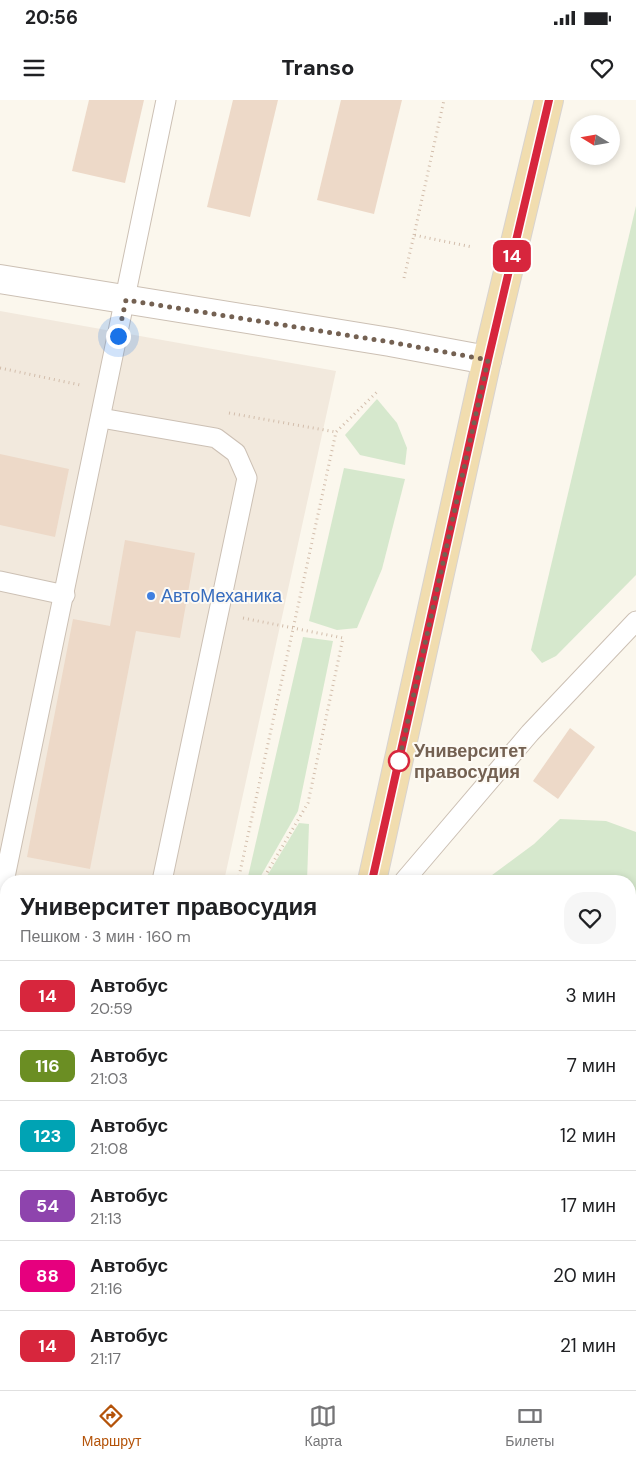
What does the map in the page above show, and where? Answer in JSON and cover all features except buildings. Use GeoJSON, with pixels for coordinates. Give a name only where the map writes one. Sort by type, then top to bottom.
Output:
{"type":"FeatureCollection","features":[{"type":"Feature","properties":{"kind":"main road"},"geometry":{"type":"LineString","coordinates":[[373,875],[488,360],[549,100]]}},
{"type":"Feature","properties":{"kind":"street"},"geometry":{"type":"LineString","coordinates":[[0,278],[380,340],[488,360]]}},
{"type":"Feature","properties":{"kind":"lane"},"geometry":{"type":"LineString","coordinates":[[7,875],[166,100]]}},
{"type":"Feature","properties":{"kind":"lane"},"geometry":{"type":"LineString","coordinates":[[102,418],[216,438],[236,454],[247,478],[163,875]]}},
{"type":"Feature","properties":{"kind":"lane"},"geometry":{"type":"LineString","coordinates":[[0,581],[65,595]]}},
{"type":"Feature","properties":{"kind":"lane"},"geometry":{"type":"LineString","coordinates":[[409,875],[530,733],[636,621]]}},
{"type":"Feature","properties":{"kind":"path"},"geometry":{"type":"LineString","coordinates":[[404,278],[444,100]]}},
{"type":"Feature","properties":{"kind":"path"},"geometry":{"type":"LineString","coordinates":[[414,236],[472,248]]}},
{"type":"Feature","properties":{"kind":"path"},"geometry":{"type":"LineString","coordinates":[[239,875],[336,432],[379,390]]}},
{"type":"Feature","properties":{"kind":"path"},"geometry":{"type":"LineString","coordinates":[[219,613],[343,638],[308,803],[266,875]]}},
{"type":"Feature","properties":{"kind":"shaded area"},"geometry":{"type":"Polygon","coordinates":[[[0,311],[336,371],[225,875],[0,875],[0,311]]]}},
{"type":"Feature","properties":{"kind":"green space"},"geometry":{"type":"Polygon","coordinates":[[[636,206],[636,575],[556,656],[542,663],[531,650],[636,206]]]}},
{"type":"Feature","properties":{"kind":"green space"},"geometry":{"type":"Polygon","coordinates":[[[377,399],[397,423],[407,448],[405,465],[360,455],[345,435],[377,399]]]}},
{"type":"Feature","properties":{"kind":"green space"},"geometry":{"type":"Polygon","coordinates":[[[344,468],[405,479],[382,569],[357,628],[337,630],[309,621],[344,468]]]}},
{"type":"Feature","properties":{"kind":"green space"},"geometry":{"type":"Polygon","coordinates":[[[303,637],[333,641],[298,811],[261,875],[248,875],[303,637]]]}},
{"type":"Feature","properties":{"kind":"green space"},"geometry":{"type":"Polygon","coordinates":[[[560,819],[606,821],[636,832],[636,875],[492,875],[534,844],[560,819]]]}},
{"type":"Feature","properties":{"kind":"green space"},"geometry":{"type":"Polygon","coordinates":[[[299,823],[309,824],[307,875],[268,875],[299,823]]]}},
{"type":"Feature","properties":{"kind":"bus line","name":"14"},"geometry":{"type":"LineString","coordinates":[[373,875],[488,360],[549,100]]}},
{"type":"Feature","properties":{"kind":"place","name":"АвтоМеханика"},"geometry":{"type":"Point","coordinates":[151,596]}},
{"type":"Feature","properties":{"kind":"place","name":"Университет правосудия"},"geometry":{"type":"Point","coordinates":[399,761]}},
{"type":"Feature","properties":{"kind":"route"},"geometry":{"type":"LineString","coordinates":[[118,336],[126,300],[390,342],[488,360],[399,761]]}}]}
